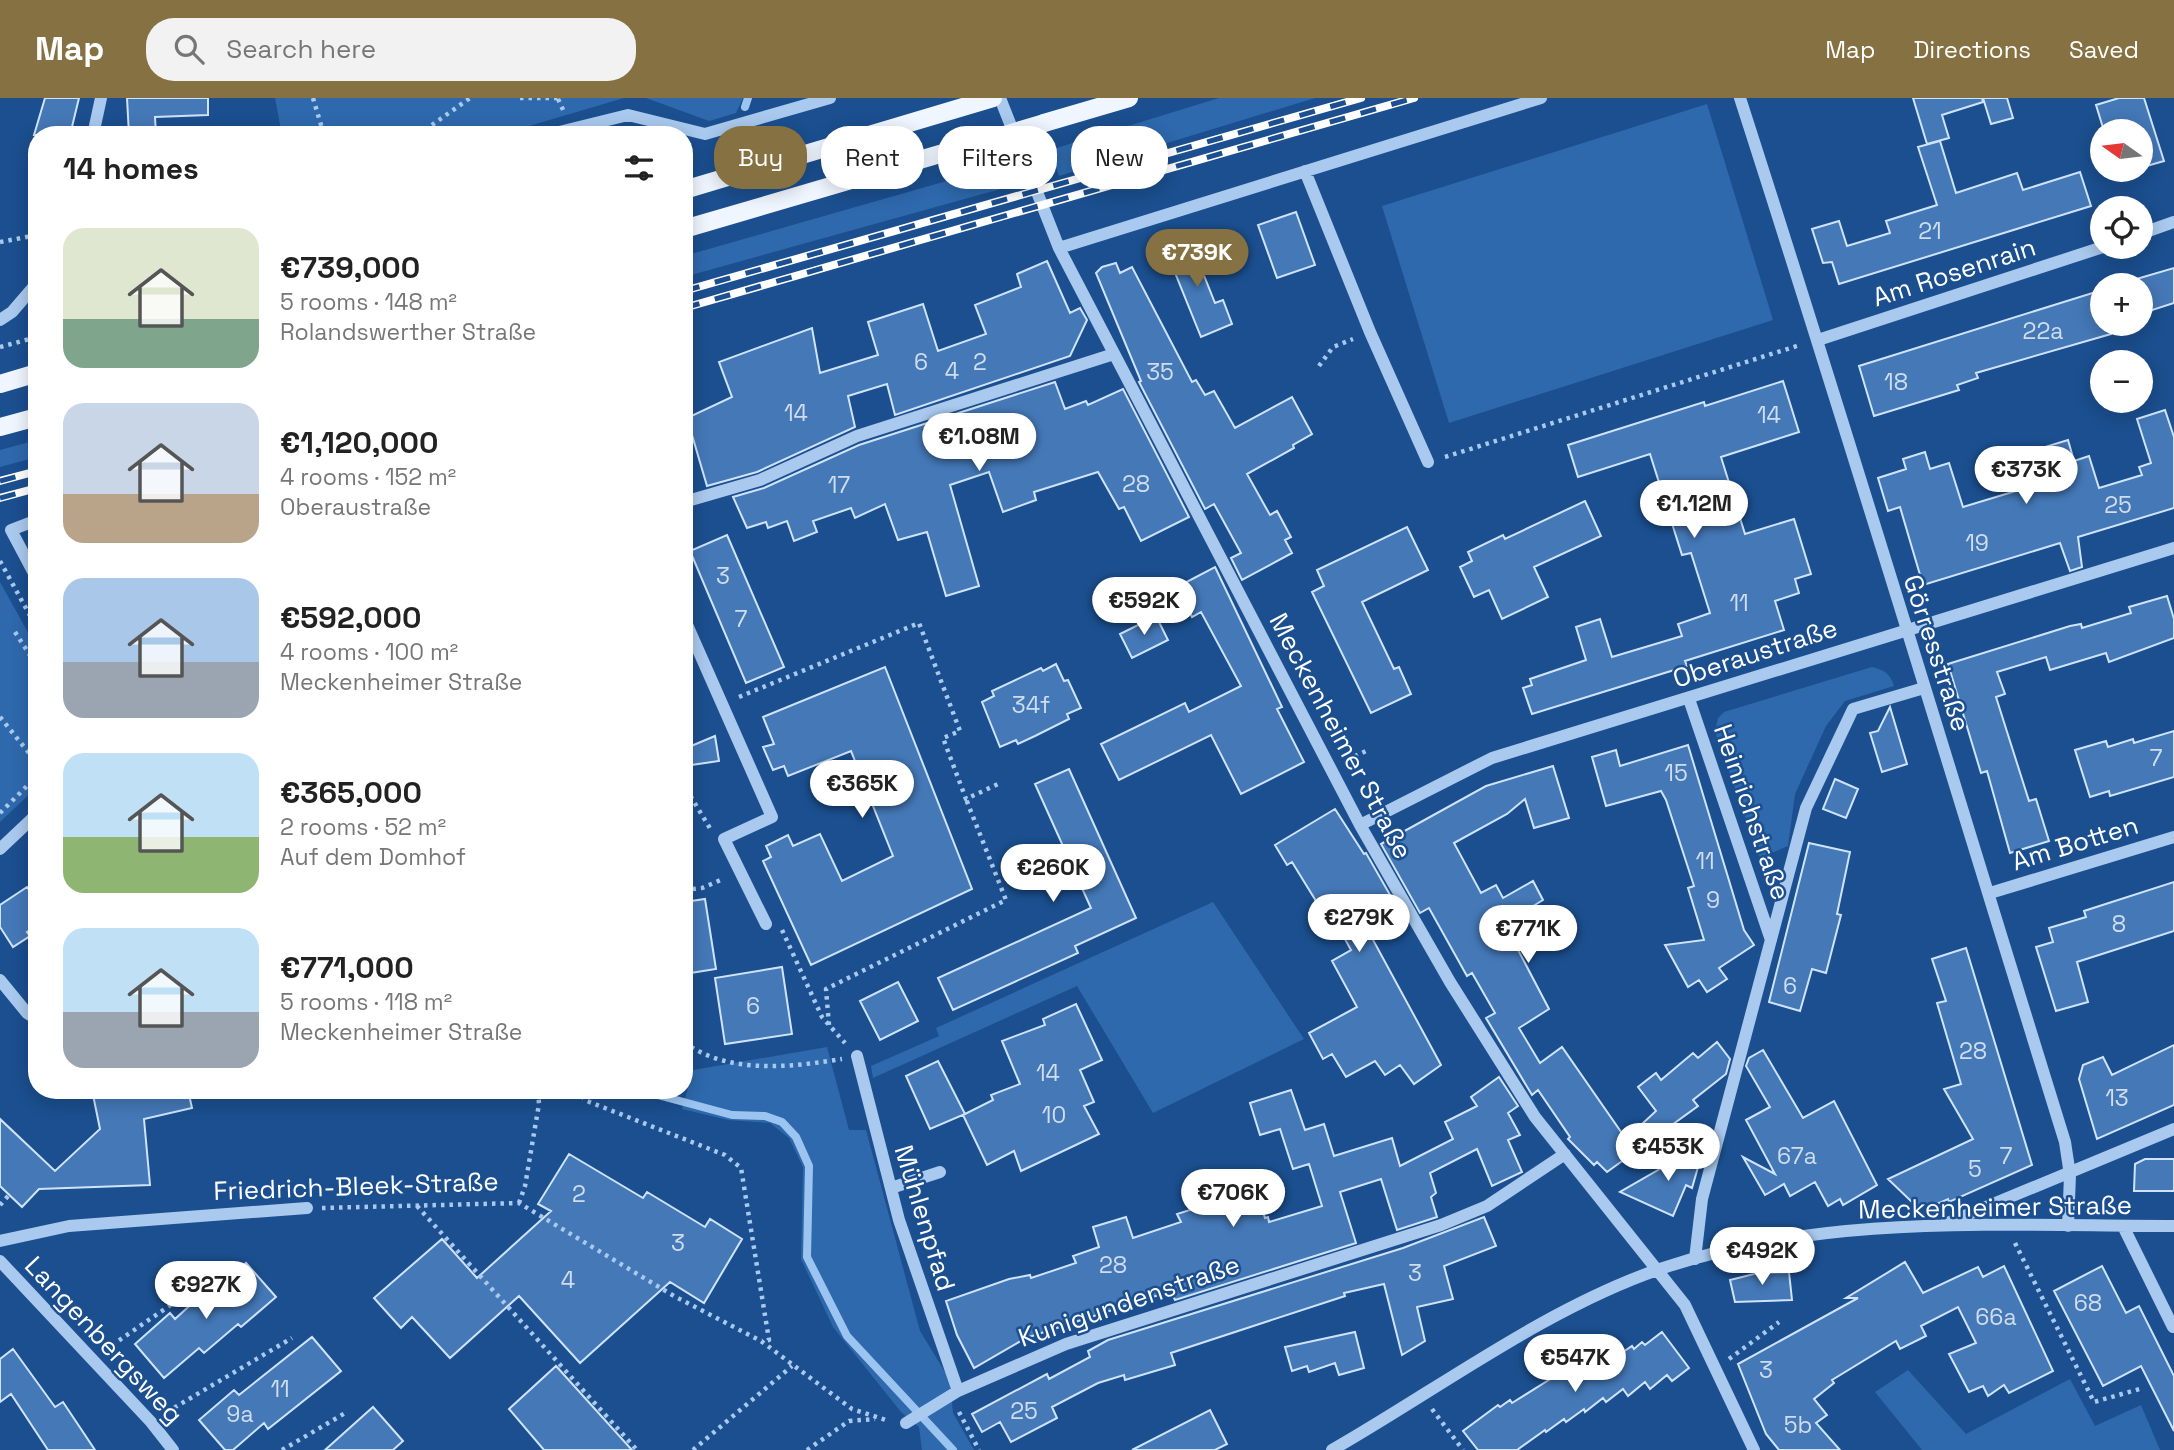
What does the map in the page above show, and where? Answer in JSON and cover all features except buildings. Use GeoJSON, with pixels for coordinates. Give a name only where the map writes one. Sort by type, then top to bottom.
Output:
{"type":"FeatureCollection","features":[{"type":"Feature","properties":{"kind":"main road"},"geometry":{"type":"LineString","coordinates":[[693,226],[1129,98]]}},
{"type":"Feature","properties":{"kind":"main road"},"geometry":{"type":"LineString","coordinates":[[693,187],[986,100]]}},
{"type":"Feature","properties":{"kind":"main road"},"geometry":{"type":"LineString","coordinates":[[0,384],[28,376]]}},
{"type":"Feature","properties":{"kind":"main road"},"geometry":{"type":"LineString","coordinates":[[0,427],[28,419]]}},
{"type":"Feature","properties":{"kind":"street"},"geometry":{"type":"LineString","coordinates":[[95,126],[101,98]]}},
{"type":"Feature","properties":{"kind":"street"},"geometry":{"type":"LineString","coordinates":[[693,131],[705,134],[830,98]]}},
{"type":"Feature","properties":{"kind":"street","name":"Meckenheimer Straße"},"geometry":{"type":"LineString","coordinates":[[1000,98],[1059,248],[1360,825],[1455,990],[1535,1116],[1659,1269],[1792,1237],[1938,1227],[2174,1226]]}},
{"type":"Feature","properties":{"kind":"street"},"geometry":{"type":"LineString","coordinates":[[1059,248],[1541,98]]}},
{"type":"Feature","properties":{"kind":"street","name":"Görresstraße"},"geometry":{"type":"LineString","coordinates":[[1740,98],[1818,340],[2065,1142],[2070,1175],[2068,1226]]}},
{"type":"Feature","properties":{"kind":"street"},"geometry":{"type":"LineString","coordinates":[[583,126],[628,115],[673,126]]}},
{"type":"Feature","properties":{"kind":"street"},"geometry":{"type":"LineString","coordinates":[[1306,171],[1370,332],[1428,462]]}},
{"type":"Feature","properties":{"kind":"street"},"geometry":{"type":"LineString","coordinates":[[2153,229],[2174,222]]}},
{"type":"Feature","properties":{"kind":"street","name":"Am Rosenrain"},"geometry":{"type":"LineString","coordinates":[[1818,340],[2090,251]]}},
{"type":"Feature","properties":{"kind":"street"},"geometry":{"type":"LineString","coordinates":[[0,320],[12,312],[28,293]]}},
{"type":"Feature","properties":{"kind":"street"},"geometry":{"type":"LineString","coordinates":[[693,499],[760,480],[857,436],[1114,354]]}},
{"type":"Feature","properties":{"kind":"street"},"geometry":{"type":"LineString","coordinates":[[28,523],[10,530],[28,563]]}},
{"type":"Feature","properties":{"kind":"street","name":"Oberaustraße"},"geometry":{"type":"LineString","coordinates":[[1360,825],[1492,758],[2174,548]]}},
{"type":"Feature","properties":{"kind":"street"},"geometry":{"type":"LineString","coordinates":[[693,638],[772,817],[724,839],[766,924]]}},
{"type":"Feature","properties":{"kind":"street","name":"Heinrichstraße"},"geometry":{"type":"LineString","coordinates":[[1695,1259],[1702,1199],[1806,808],[1853,709],[1924,688]]}},
{"type":"Feature","properties":{"kind":"street","name":"Heinrichstraße"},"geometry":{"type":"LineString","coordinates":[[1689,699],[1772,940]]}},
{"type":"Feature","properties":{"kind":"street"},"geometry":{"type":"LineString","coordinates":[[0,849],[28,823]]}},
{"type":"Feature","properties":{"kind":"street","name":"Am Botten"},"geometry":{"type":"LineString","coordinates":[[1990,893],[2174,837]]}},
{"type":"Feature","properties":{"kind":"street"},"geometry":{"type":"LineString","coordinates":[[0,980],[28,1007]]}},
{"type":"Feature","properties":{"kind":"street","name":"Mühlenpfad"},"geometry":{"type":"LineString","coordinates":[[857,1056],[891,1188],[954,1393]]}},
{"type":"Feature","properties":{"kind":"street"},"geometry":{"type":"LineString","coordinates":[[1938,1227],[2070,1175],[2174,1129]]}},
{"type":"Feature","properties":{"kind":"street","name":"Kunigundenstraße"},"geometry":{"type":"LineString","coordinates":[[905,1423],[954,1393],[1024,1360],[1115,1326],[1441,1225],[1487,1206],[1565,1154]]}},
{"type":"Feature","properties":{"kind":"street"},"geometry":{"type":"LineString","coordinates":[[891,1188],[940,1172]]}},
{"type":"Feature","properties":{"kind":"street","name":"Friedrich-Bleek-Straße"},"geometry":{"type":"LineString","coordinates":[[0,1241],[69,1226],[307,1208]]}},
{"type":"Feature","properties":{"kind":"street"},"geometry":{"type":"LineString","coordinates":[[2123,1226],[2172,1327]]}},
{"type":"Feature","properties":{"kind":"street","name":"Langenbergsweg"},"geometry":{"type":"LineString","coordinates":[[0,1261],[151,1422],[173,1450]]}},
{"type":"Feature","properties":{"kind":"street"},"geometry":{"type":"LineString","coordinates":[[1332,1450],[1421,1395],[1569,1311],[1659,1269],[1685,1305],[1754,1450]]}},
{"type":"Feature","properties":{"kind":"path"},"geometry":{"type":"LineString","coordinates":[[313,98],[321,126]]}},
{"type":"Feature","properties":{"kind":"path"},"geometry":{"type":"LineString","coordinates":[[431,126],[470,98]]}},
{"type":"Feature","properties":{"kind":"path"},"geometry":{"type":"LineString","coordinates":[[520,98],[562,98]]}},
{"type":"Feature","properties":{"kind":"path"},"geometry":{"type":"LineString","coordinates":[[0,242],[28,237]]}},
{"type":"Feature","properties":{"kind":"path"},"geometry":{"type":"LineString","coordinates":[[1319,366],[1333,346],[1370,332]]}},
{"type":"Feature","properties":{"kind":"path"},"geometry":{"type":"LineString","coordinates":[[0,347],[28,339]]}},
{"type":"Feature","properties":{"kind":"path"},"geometry":{"type":"LineString","coordinates":[[1428,462],[1818,340]]}},
{"type":"Feature","properties":{"kind":"path"},"geometry":{"type":"LineString","coordinates":[[0,561],[28,612]]}},
{"type":"Feature","properties":{"kind":"path"},"geometry":{"type":"LineString","coordinates":[[722,704],[919,623],[960,731],[943,738],[1006,900],[826,989],[829,1026]]}},
{"type":"Feature","properties":{"kind":"path"},"geometry":{"type":"LineString","coordinates":[[15,632],[28,652]]}},
{"type":"Feature","properties":{"kind":"path"},"geometry":{"type":"LineString","coordinates":[[0,717],[28,752]]}},
{"type":"Feature","properties":{"kind":"path"},"geometry":{"type":"LineString","coordinates":[[1331,768],[1368,750]]}},
{"type":"Feature","properties":{"kind":"path"},"geometry":{"type":"LineString","coordinates":[[966,799],[998,784]]}},
{"type":"Feature","properties":{"kind":"path"},"geometry":{"type":"LineString","coordinates":[[0,813],[28,785]]}},
{"type":"Feature","properties":{"kind":"path"},"geometry":{"type":"LineString","coordinates":[[693,800],[713,832],[724,839]]}},
{"type":"Feature","properties":{"kind":"path"},"geometry":{"type":"LineString","coordinates":[[693,888],[712,885],[740,871]]}},
{"type":"Feature","properties":{"kind":"path"},"geometry":{"type":"LineString","coordinates":[[766,924],[784,930],[822,1017],[857,1056]]}},
{"type":"Feature","properties":{"kind":"path"},"geometry":{"type":"LineString","coordinates":[[693,1047],[710,1057],[772,1067],[857,1056]]}},
{"type":"Feature","properties":{"kind":"path"},"geometry":{"type":"LineString","coordinates":[[519,1203],[525,1186],[539,1099]]}},
{"type":"Feature","properties":{"kind":"path"},"geometry":{"type":"LineString","coordinates":[[585,1099],[725,1155],[741,1168],[769,1340],[761,1341]]}},
{"type":"Feature","properties":{"kind":"path"},"geometry":{"type":"LineString","coordinates":[[0,1205],[9,1195]]}},
{"type":"Feature","properties":{"kind":"path","name":"Friedrich-Bleek-Straße"},"geometry":{"type":"LineString","coordinates":[[307,1208],[519,1203],[674,1296],[761,1341],[852,1409],[876,1419],[905,1423]]}},
{"type":"Feature","properties":{"kind":"path"},"geometry":{"type":"LineString","coordinates":[[416,1205],[637,1450]]}},
{"type":"Feature","properties":{"kind":"path"},"geometry":{"type":"LineString","coordinates":[[2006,1226],[2094,1402],[2143,1388]]}},
{"type":"Feature","properties":{"kind":"path"},"geometry":{"type":"LineString","coordinates":[[92,1359],[226,1267]]}},
{"type":"Feature","properties":{"kind":"path"},"geometry":{"type":"LineString","coordinates":[[1714,1369],[1779,1322]]}},
{"type":"Feature","properties":{"kind":"path"},"geometry":{"type":"LineString","coordinates":[[151,1422],[292,1338]]}},
{"type":"Feature","properties":{"kind":"path"},"geometry":{"type":"LineString","coordinates":[[693,1450],[792,1366]]}},
{"type":"Feature","properties":{"kind":"path"},"geometry":{"type":"LineString","coordinates":[[954,1393],[979,1450]]}},
{"type":"Feature","properties":{"kind":"path"},"geometry":{"type":"LineString","coordinates":[[1421,1395],[1463,1450]]}},
{"type":"Feature","properties":{"kind":"path"},"geometry":{"type":"LineString","coordinates":[[282,1450],[347,1412]]}},
{"type":"Feature","properties":{"kind":"path"},"geometry":{"type":"LineString","coordinates":[[807,1450],[849,1421],[876,1419]]}},
{"type":"Feature","properties":{"kind":"shaded area"},"geometry":{"type":"Polygon","coordinates":[[[275,98],[624,98],[529,126],[280,126],[275,98]]]}},
{"type":"Feature","properties":{"kind":"shaded area"},"geometry":{"type":"Polygon","coordinates":[[[646,98],[743,98],[736,113],[709,121],[646,98]]]}},
{"type":"Feature","properties":{"kind":"shaded area"},"geometry":{"type":"Polygon","coordinates":[[[1219,98],[1315,98],[1168,143],[1168,126],[1128,126],[1219,98]]]}},
{"type":"Feature","properties":{"kind":"shaded area"},"geometry":{"type":"Polygon","coordinates":[[[1707,104],[1773,320],[1449,423],[1382,206],[1707,104]]]}},
{"type":"Feature","properties":{"kind":"shaded area"},"geometry":{"type":"Polygon","coordinates":[[[1071,144],[1071,172],[1059,176],[1057,170],[1057,148],[1071,144]]]}},
{"type":"Feature","properties":{"kind":"shaded area"},"geometry":{"type":"Polygon","coordinates":[[[938,183],[938,189],[1001,189],[693,274],[693,253],[938,183]]]}},
{"type":"Feature","properties":{"kind":"shaded area"},"geometry":{"type":"Polygon","coordinates":[[[28,442],[28,459],[0,467],[0,450],[28,442]]]}},
{"type":"Feature","properties":{"kind":"shaded area"},"geometry":{"type":"Polygon","coordinates":[[[0,582],[28,633],[28,796],[0,822],[0,582]]]}},
{"type":"Feature","properties":{"kind":"shaded area"},"geometry":{"type":"Polygon","coordinates":[[[1872,667],[1886,673],[1894,686],[1845,701],[1826,726],[1795,794],[1788,846],[1760,858],[1715,732],[1718,718],[1724,712],[1872,667]]]}},
{"type":"Feature","properties":{"kind":"shaded area"},"geometry":{"type":"Polygon","coordinates":[[[1213,902],[1304,1039],[1153,1113],[1077,986],[873,1078],[871,1066],[939,1036],[936,1028],[1213,902]]]}},
{"type":"Feature","properties":{"kind":"shaded area"},"geometry":{"type":"Polygon","coordinates":[[[827,1047],[849,1130],[866,1130],[920,1331],[950,1380],[953,1413],[974,1450],[922,1450],[919,1427],[901,1412],[833,1327],[801,1259],[803,1167],[789,1138],[770,1123],[728,1120],[682,1109],[685,1099],[693,1099],[693,1070],[827,1047]]]}},
{"type":"Feature","properties":{"kind":"shaded area"},"geometry":{"type":"Polygon","coordinates":[[[1908,1370],[1966,1434],[2070,1379],[2095,1426],[2141,1405],[2160,1450],[1922,1450],[1875,1392],[1908,1370]]]}},
{"type":"Feature","properties":{"kind":"waterway"},"geometry":{"type":"LineString","coordinates":[[745,107],[748,98]]}},
{"type":"Feature","properties":{"kind":"waterway"},"geometry":{"type":"LineString","coordinates":[[672,1099],[732,1115],[765,1116],[782,1122],[796,1137],[809,1166],[807,1257],[847,1336],[953,1450]]}},
{"type":"Feature","properties":{"kind":"railway"},"geometry":{"type":"LineString","coordinates":[[693,288],[1361,98]]}},
{"type":"Feature","properties":{"kind":"railway"},"geometry":{"type":"LineString","coordinates":[[693,305],[1414,98]]}},
{"type":"Feature","properties":{"kind":"railway"},"geometry":{"type":"LineString","coordinates":[[0,481],[28,473]]}},
{"type":"Feature","properties":{"kind":"railway"},"geometry":{"type":"LineString","coordinates":[[0,498],[28,490]]}}]}
